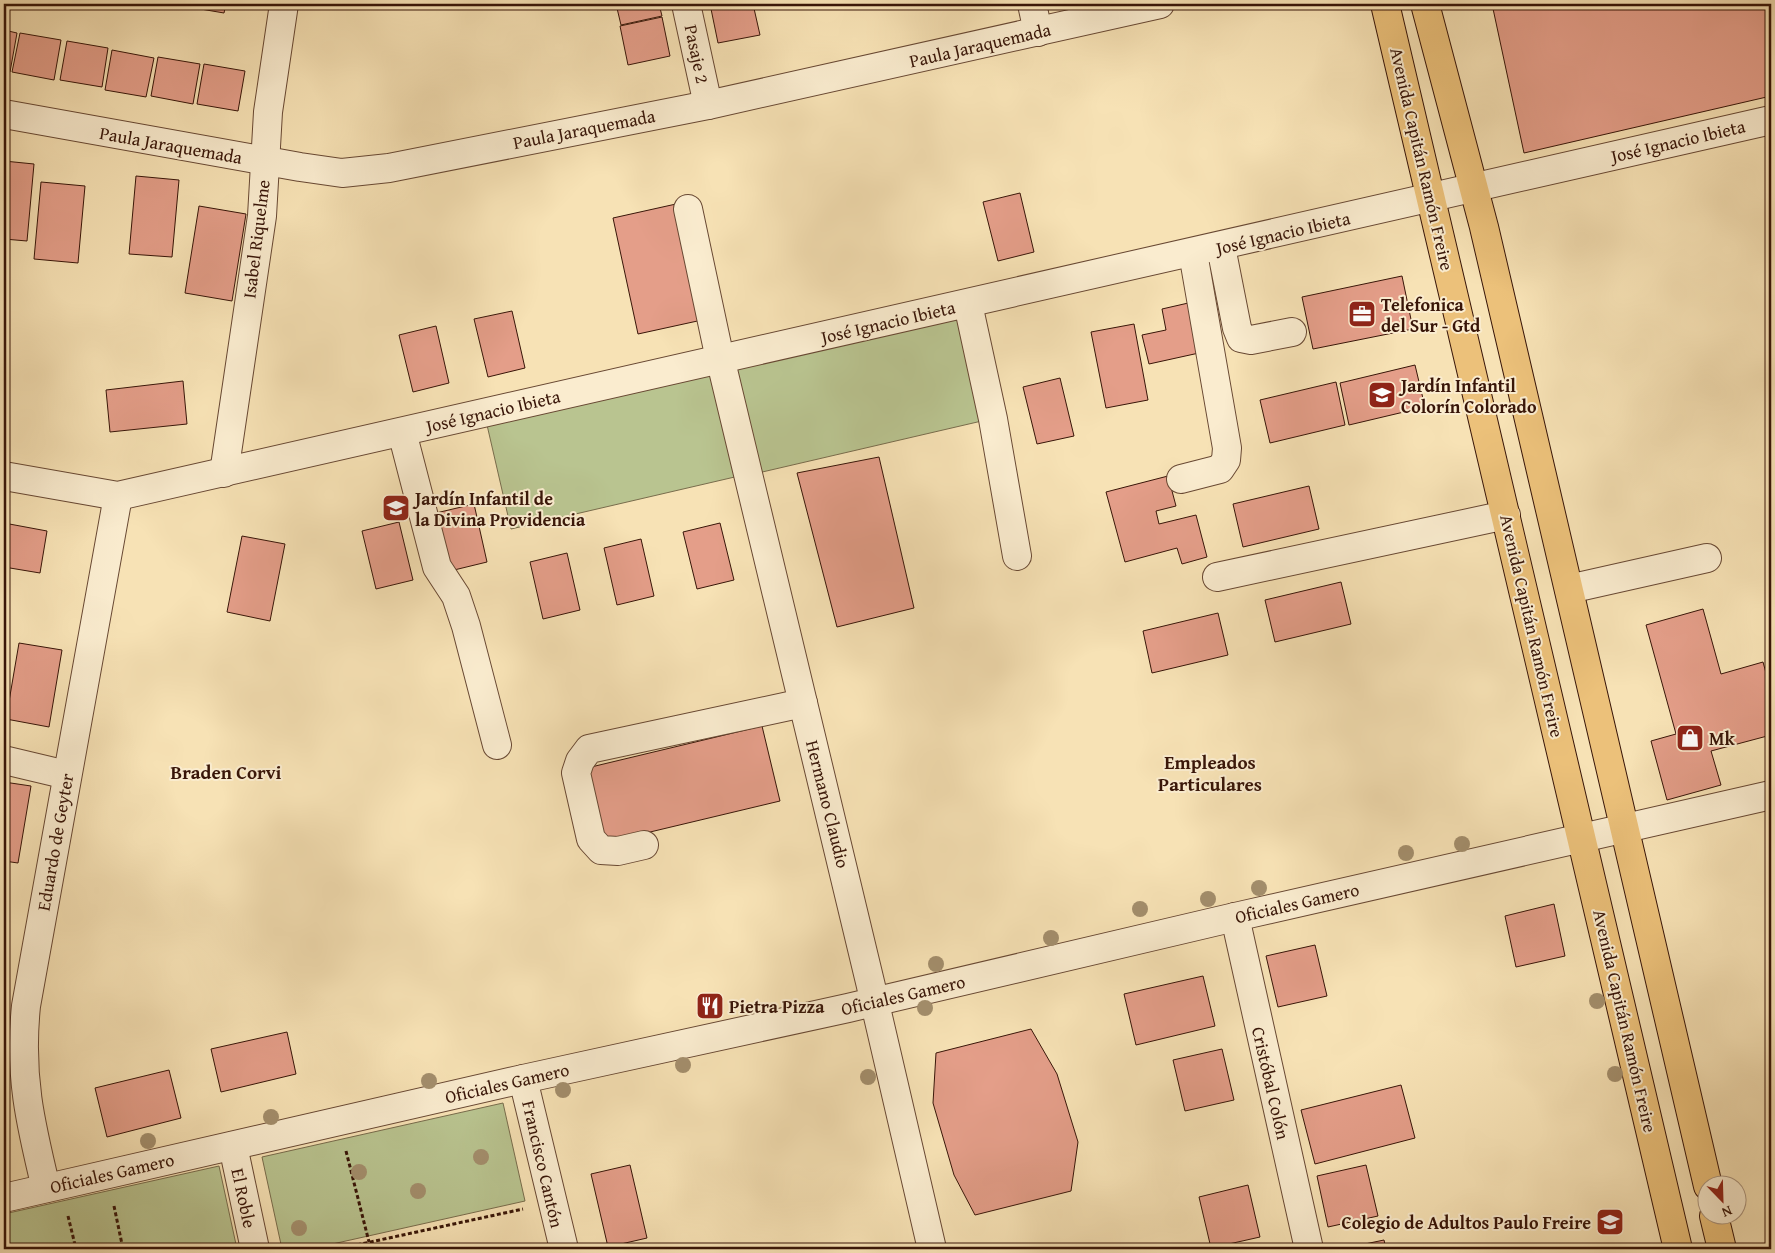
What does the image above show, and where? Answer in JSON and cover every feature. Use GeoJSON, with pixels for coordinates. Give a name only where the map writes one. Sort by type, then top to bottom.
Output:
{"type":"FeatureCollection","features":[{"type":"Feature","properties":{"kind":"main road","name":"Avenida Capitán Ramón Freire"},"geometry":{"type":"LineString","coordinates":[[1385,4],[1678,1249]]}},
{"type":"Feature","properties":{"kind":"main road"},"geometry":{"type":"LineString","coordinates":[[1425,4],[1474,188],[1626,828],[1706,1176]]}},
{"type":"Feature","properties":{"kind":"main road"},"geometry":{"type":"LineString","coordinates":[[1716,1226],[1722,1249]]}},
{"type":"Feature","properties":{"kind":"street","name":"Isabel Riquelme"},"geometry":{"type":"LineString","coordinates":[[224,473],[262,216],[268,112],[284,4]]}},
{"type":"Feature","properties":{"kind":"street","name":"Pasaje 2"},"geometry":{"type":"LineString","coordinates":[[686,4],[708,105]]}},
{"type":"Feature","properties":{"kind":"street"},"geometry":{"type":"LineString","coordinates":[[1032,4],[1038,32]]}},
{"type":"Feature","properties":{"kind":"street","name":"Paula Jaraquemada"},"geometry":{"type":"LineString","coordinates":[[4,114],[265,162],[342,173],[389,168],[708,105],[1160,4]]}},
{"type":"Feature","properties":{"kind":"street","name":"José Ignacio Ibieta"},"geometry":{"type":"LineString","coordinates":[[4,476],[118,496],[1221,247],[1771,120]]}},
{"type":"Feature","properties":{"kind":"street","name":"Hermano Claudio"},"geometry":{"type":"LineString","coordinates":[[688,209],[721,360],[932,1249]]}},
{"type":"Feature","properties":{"kind":"street"},"geometry":{"type":"LineString","coordinates":[[1221,247],[1234,318],[1241,338],[1251,340],[1292,332]]}},
{"type":"Feature","properties":{"kind":"street"},"geometry":{"type":"LineString","coordinates":[[1181,479],[1220,469],[1226,460],[1227,448],[1194,253]]}},
{"type":"Feature","properties":{"kind":"street"},"geometry":{"type":"LineString","coordinates":[[968,304],[993,419],[1017,556]]}},
{"type":"Feature","properties":{"kind":"street"},"geometry":{"type":"LineString","coordinates":[[402,432],[437,567],[456,596],[466,626],[497,745]]}},
{"type":"Feature","properties":{"kind":"street","name":"Eduardo de Geyter"},"geometry":{"type":"LineString","coordinates":[[46,1188],[26,1096],[22,1065],[26,1006],[118,496]]}},
{"type":"Feature","properties":{"kind":"street"},"geometry":{"type":"LineString","coordinates":[[1217,578],[1506,515]]}},
{"type":"Feature","properties":{"kind":"street"},"geometry":{"type":"LineString","coordinates":[[1569,589],[1708,558]]}},
{"type":"Feature","properties":{"kind":"street"},"geometry":{"type":"LineString","coordinates":[[644,846],[618,851],[601,850],[591,839],[576,773],[580,761],[589,750],[803,703]]}},
{"type":"Feature","properties":{"kind":"street"},"geometry":{"type":"LineString","coordinates":[[4,760],[68,775]]}},
{"type":"Feature","properties":{"kind":"street","name":"Oficiales Gamero"},"geometry":{"type":"LineString","coordinates":[[4,1198],[1771,795]]}},
{"type":"Feature","properties":{"kind":"street","name":"Cristóbal Colón"},"geometry":{"type":"LineString","coordinates":[[1235,917],[1309,1249]]}},
{"type":"Feature","properties":{"kind":"street","name":"Francisco Cantón"},"geometry":{"type":"LineString","coordinates":[[523,1079],[564,1249]]}},
{"type":"Feature","properties":{"kind":"street","name":"El Roble"},"geometry":{"type":"LineString","coordinates":[[233,1146],[255,1249]]}},
{"type":"Feature","properties":{"kind":"path"},"geometry":{"type":"LineString","coordinates":[[338,1122],[370,1242]]}},
{"type":"Feature","properties":{"kind":"path"},"geometry":{"type":"LineString","coordinates":[[107,1175],[123,1249]]}},
{"type":"Feature","properties":{"kind":"path"},"geometry":{"type":"LineString","coordinates":[[338,1249],[553,1202]]}},
{"type":"Feature","properties":{"kind":"green space"},"geometry":{"type":"Polygon","coordinates":[[[962,316],[986,420],[758,473],[734,369],[962,316]]]}},
{"type":"Feature","properties":{"kind":"green space"},"geometry":{"type":"Polygon","coordinates":[[[715,372],[739,476],[511,529],[487,425],[715,372]]]}},
{"type":"Feature","properties":{"kind":"green space"},"geometry":{"type":"Polygon","coordinates":[[[503,1103],[525,1201],[310,1249],[282,1249],[262,1157],[503,1103]]]}},
{"type":"Feature","properties":{"kind":"green space"},"geometry":{"type":"Polygon","coordinates":[[[219,1166],[237,1249],[4,1249],[4,1214],[219,1166]]]}},
{"type":"Feature","properties":{"kind":"building"},"geometry":{"type":"Polygon","coordinates":[[[183,4],[226,4],[224,13],[183,6],[183,4]]]}},
{"type":"Feature","properties":{"kind":"building"},"geometry":{"type":"Polygon","coordinates":[[[616,4],[659,4],[662,16],[621,25],[616,4]]]}},
{"type":"Feature","properties":{"kind":"building"},"geometry":{"type":"Polygon","coordinates":[[[710,4],[753,4],[760,35],[718,43],[710,4]]]}},
{"type":"Feature","properties":{"kind":"building"},"geometry":{"type":"Polygon","coordinates":[[[1492,4],[1769,4],[1771,16],[1771,96],[1524,153],[1492,4]]]}},
{"type":"Feature","properties":{"kind":"building"},"geometry":{"type":"Polygon","coordinates":[[[662,17],[670,56],[628,65],[620,26],[662,17]]]}},
{"type":"Feature","properties":{"kind":"building"},"geometry":{"type":"Polygon","coordinates":[[[4,30],[17,33],[10,72],[4,71],[4,30]]]}},
{"type":"Feature","properties":{"kind":"building"},"geometry":{"type":"Polygon","coordinates":[[[20,33],[61,40],[54,80],[12,72],[20,33]]]}},
{"type":"Feature","properties":{"kind":"building"},"geometry":{"type":"Polygon","coordinates":[[[67,41],[108,48],[102,87],[60,80],[67,41]]]}},
{"type":"Feature","properties":{"kind":"building"},"geometry":{"type":"Polygon","coordinates":[[[112,50],[154,58],[146,97],[105,90],[112,50]]]}},
{"type":"Feature","properties":{"kind":"building"},"geometry":{"type":"Polygon","coordinates":[[[158,57],[200,64],[193,104],[151,96],[158,57]]]}},
{"type":"Feature","properties":{"kind":"building"},"geometry":{"type":"Polygon","coordinates":[[[204,64],[245,71],[238,111],[197,104],[204,64]]]}},
{"type":"Feature","properties":{"kind":"building"},"geometry":{"type":"Polygon","coordinates":[[[4,161],[34,164],[27,241],[4,239],[4,161]]]}},
{"type":"Feature","properties":{"kind":"building"},"geometry":{"type":"Polygon","coordinates":[[[136,176],[179,180],[172,257],[129,254],[136,176]]]}},
{"type":"Feature","properties":{"kind":"building"},"geometry":{"type":"Polygon","coordinates":[[[41,182],[85,186],[78,263],[34,259],[41,182]]]}},
{"type":"Feature","properties":{"kind":"building"},"geometry":{"type":"Polygon","coordinates":[[[1020,193],[1034,252],[998,261],[983,202],[1020,193]]]}},
{"type":"Feature","properties":{"kind":"building"},"geometry":{"type":"Polygon","coordinates":[[[676,204],[702,320],[638,334],[613,218],[676,204]]]}},
{"type":"Feature","properties":{"kind":"building"},"geometry":{"type":"Polygon","coordinates":[[[199,206],[246,214],[232,301],[185,293],[199,206]]]}},
{"type":"Feature","properties":{"kind":"building"},"geometry":{"type":"Polygon","coordinates":[[[1402,276],[1413,329],[1313,349],[1302,297],[1402,276]]]}},
{"type":"Feature","properties":{"kind":"building"},"geometry":{"type":"Polygon","coordinates":[[[1197,301],[1208,351],[1149,364],[1142,335],[1166,330],[1162,309],[1197,301]]]}},
{"type":"Feature","properties":{"kind":"building"},"geometry":{"type":"Polygon","coordinates":[[[512,311],[525,368],[488,377],[474,319],[512,311]]]}},
{"type":"Feature","properties":{"kind":"building"},"geometry":{"type":"Polygon","coordinates":[[[1134,324],[1148,400],[1106,408],[1091,332],[1134,324]]]}},
{"type":"Feature","properties":{"kind":"building"},"geometry":{"type":"Polygon","coordinates":[[[436,326],[449,383],[413,392],[399,335],[436,326]]]}},
{"type":"Feature","properties":{"kind":"building","name":"Jardín Infantil Colorín Colorado"},"geometry":{"type":"Polygon","coordinates":[[[1415,365],[1425,407],[1349,425],[1340,383],[1415,365]]]}},
{"type":"Feature","properties":{"kind":"building"},"geometry":{"type":"Polygon","coordinates":[[[1060,378],[1074,436],[1037,444],[1023,387],[1060,378]]]}},
{"type":"Feature","properties":{"kind":"building"},"geometry":{"type":"Polygon","coordinates":[[[183,381],[187,424],[110,432],[106,390],[183,381]]]}},
{"type":"Feature","properties":{"kind":"building"},"geometry":{"type":"Polygon","coordinates":[[[1336,382],[1345,425],[1270,443],[1260,400],[1336,382]]]}},
{"type":"Feature","properties":{"kind":"building"},"geometry":{"type":"Polygon","coordinates":[[[879,457],[914,608],[837,627],[797,473],[879,457]]]}},
{"type":"Feature","properties":{"kind":"building"},"geometry":{"type":"Polygon","coordinates":[[[1168,476],[1176,506],[1156,511],[1159,524],[1196,515],[1207,557],[1182,564],[1177,548],[1125,562],[1106,492],[1168,476]]]}},
{"type":"Feature","properties":{"kind":"building"},"geometry":{"type":"Polygon","coordinates":[[[1309,486],[1319,529],[1243,547],[1233,504],[1309,486]]]}},
{"type":"Feature","properties":{"kind":"building"},"geometry":{"type":"Polygon","coordinates":[[[474,504],[487,562],[450,571],[436,513],[474,504]]]}},
{"type":"Feature","properties":{"kind":"building"},"geometry":{"type":"Polygon","coordinates":[[[399,522],[413,580],[376,589],[362,531],[399,522]]]}},
{"type":"Feature","properties":{"kind":"building"},"geometry":{"type":"Polygon","coordinates":[[[4,523],[47,531],[40,573],[4,567],[4,523]]]}},
{"type":"Feature","properties":{"kind":"building"},"geometry":{"type":"Polygon","coordinates":[[[720,523],[734,580],[697,589],[683,532],[720,523]]]}},
{"type":"Feature","properties":{"kind":"building"},"geometry":{"type":"Polygon","coordinates":[[[242,536],[285,544],[270,621],[227,612],[242,536]]]}},
{"type":"Feature","properties":{"kind":"building"},"geometry":{"type":"Polygon","coordinates":[[[641,539],[654,596],[617,605],[604,548],[641,539]]]}},
{"type":"Feature","properties":{"kind":"building"},"geometry":{"type":"Polygon","coordinates":[[[567,553],[580,610],[543,619],[530,562],[567,553]]]}},
{"type":"Feature","properties":{"kind":"building"},"geometry":{"type":"Polygon","coordinates":[[[1341,582],[1351,624],[1275,642],[1265,600],[1341,582]]]}},
{"type":"Feature","properties":{"kind":"building"},"geometry":{"type":"Polygon","coordinates":[[[1703,609],[1721,674],[1763,662],[1771,691],[1771,735],[1711,751],[1721,785],[1667,800],[1651,741],[1676,734],[1646,625],[1703,609]]]}},
{"type":"Feature","properties":{"kind":"building"},"geometry":{"type":"Polygon","coordinates":[[[1218,613],[1228,655],[1152,673],[1143,631],[1218,613]]]}},
{"type":"Feature","properties":{"kind":"building"},"geometry":{"type":"Polygon","coordinates":[[[19,643],[62,650],[49,727],[6,719],[19,643]]]}},
{"type":"Feature","properties":{"kind":"building"},"geometry":{"type":"Polygon","coordinates":[[[762,726],[780,801],[604,843],[587,768],[762,726]]]}},
{"type":"Feature","properties":{"kind":"building"},"geometry":{"type":"Polygon","coordinates":[[[4,782],[31,786],[18,863],[4,861],[4,782]]]}},
{"type":"Feature","properties":{"kind":"building"},"geometry":{"type":"Polygon","coordinates":[[[1554,904],[1565,956],[1516,967],[1505,916],[1554,904]]]}},
{"type":"Feature","properties":{"kind":"building"},"geometry":{"type":"Polygon","coordinates":[[[1315,945],[1327,996],[1278,1007],[1266,956],[1315,945]]]}},
{"type":"Feature","properties":{"kind":"building"},"geometry":{"type":"Polygon","coordinates":[[[1203,976],[1215,1026],[1136,1045],[1124,994],[1203,976]]]}},
{"type":"Feature","properties":{"kind":"building"},"geometry":{"type":"Polygon","coordinates":[[[1031,1029],[1057,1074],[1078,1142],[1071,1191],[975,1215],[954,1175],[933,1103],[936,1053],[1031,1029]]]}},
{"type":"Feature","properties":{"kind":"building"},"geometry":{"type":"Polygon","coordinates":[[[287,1032],[296,1074],[221,1092],[211,1049],[287,1032]]]}},
{"type":"Feature","properties":{"kind":"building"},"geometry":{"type":"Polygon","coordinates":[[[1222,1049],[1234,1100],[1185,1111],[1173,1060],[1222,1049]]]}},
{"type":"Feature","properties":{"kind":"building"},"geometry":{"type":"Polygon","coordinates":[[[169,1070],[181,1118],[107,1137],[95,1088],[169,1070]]]}},
{"type":"Feature","properties":{"kind":"building"},"geometry":{"type":"Polygon","coordinates":[[[1401,1085],[1415,1138],[1315,1164],[1301,1110],[1401,1085]]]}},
{"type":"Feature","properties":{"kind":"building"},"geometry":{"type":"Polygon","coordinates":[[[630,1165],[647,1238],[608,1247],[591,1174],[630,1165]]]}},
{"type":"Feature","properties":{"kind":"building"},"geometry":{"type":"Polygon","coordinates":[[[1366,1165],[1378,1216],[1328,1227],[1317,1176],[1366,1165]]]}},
{"type":"Feature","properties":{"kind":"building"},"geometry":{"type":"Polygon","coordinates":[[[1248,1185],[1260,1237],[1211,1248],[1199,1197],[1248,1185]]]}},
{"type":"Feature","properties":{"kind":"building"},"geometry":{"type":"Polygon","coordinates":[[[1384,1240],[1386,1249],[1341,1249],[1384,1240]]]}},
{"type":"Feature","properties":{"kind":"place","name":"Telefonica del Sur - Gtd"},"geometry":{"type":"Point","coordinates":[1362,314]}},
{"type":"Feature","properties":{"kind":"place","name":"Jardín Infantil Colorín Colorado"},"geometry":{"type":"Point","coordinates":[1382,395]}},
{"type":"Feature","properties":{"kind":"place","name":"Jardín Infantil de la Divina Providencia"},"geometry":{"type":"Point","coordinates":[396,508]}},
{"type":"Feature","properties":{"kind":"place","name":"Mk"},"geometry":{"type":"Point","coordinates":[1690,738]}},
{"type":"Feature","properties":{"kind":"place","name":"Pietra Pizza"},"geometry":{"type":"Point","coordinates":[710,1006]}},
{"type":"Feature","properties":{"kind":"place","name":"Colegio de Adultos Paulo Freire"},"geometry":{"type":"Point","coordinates":[1610,1222]}},
{"type":"Feature","properties":{"kind":"district","name":"Braden Corvi"},"geometry":{"type":"Point","coordinates":[226,772]}},
{"type":"Feature","properties":{"kind":"district","name":"Empleados Particulares"},"geometry":{"type":"Point","coordinates":[1210,773]}}]}
